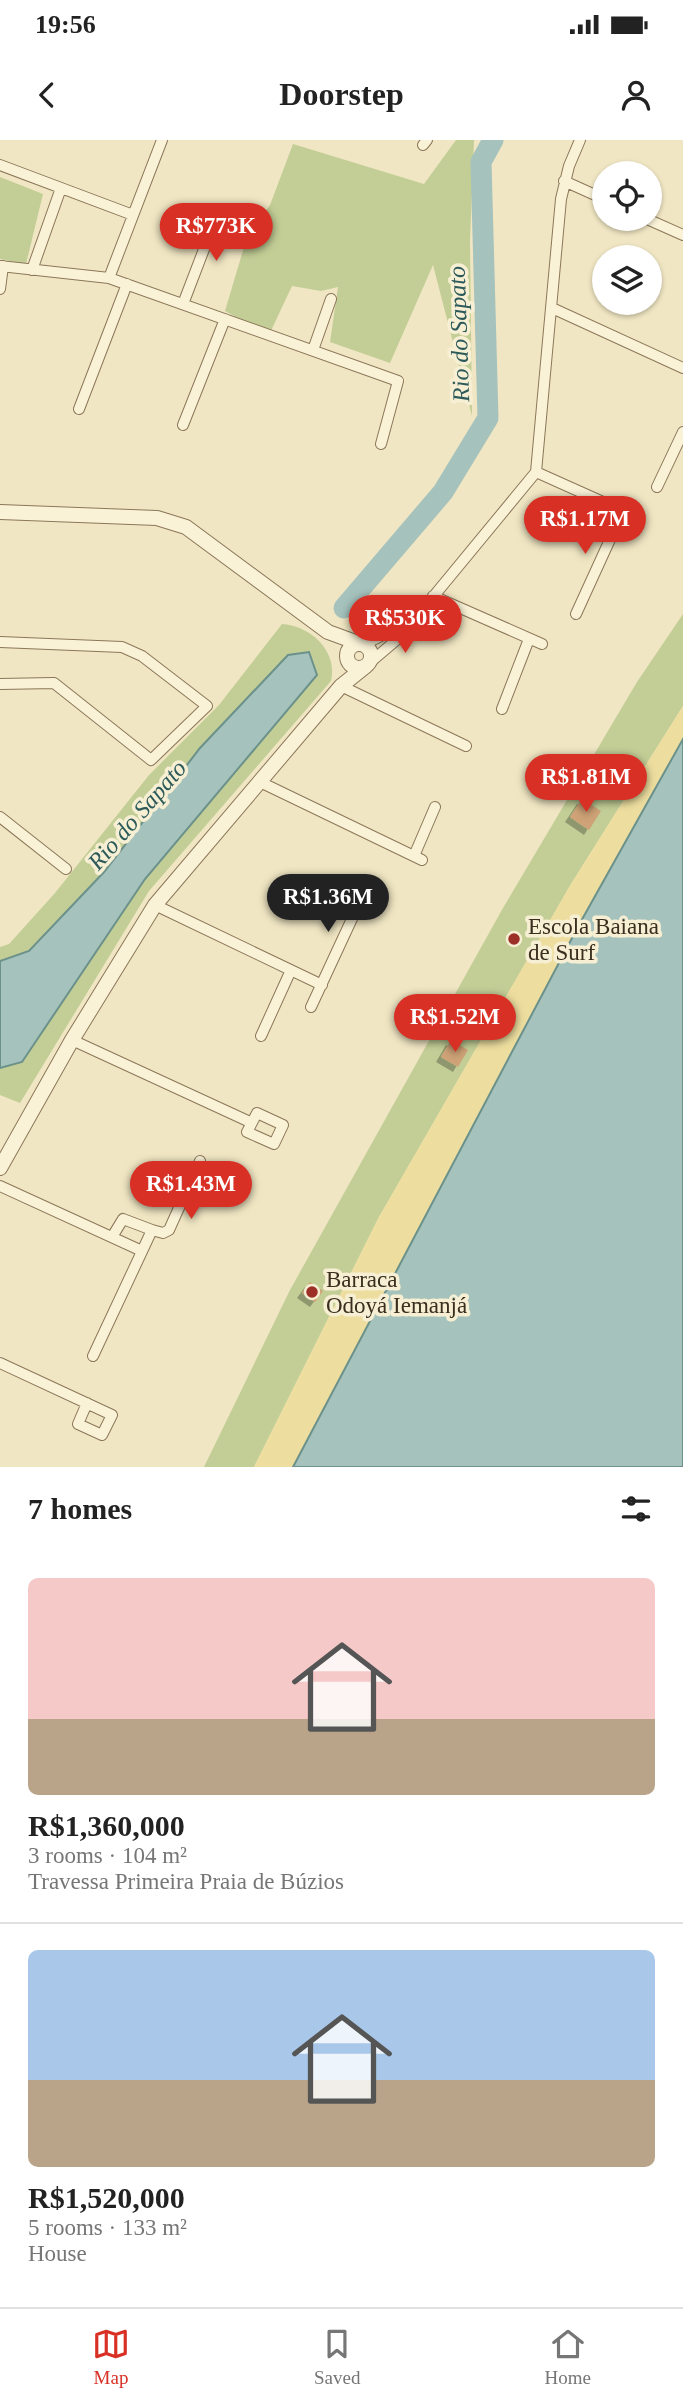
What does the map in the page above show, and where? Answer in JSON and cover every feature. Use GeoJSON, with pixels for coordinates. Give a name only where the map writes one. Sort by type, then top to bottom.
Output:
{"type":"FeatureCollection","features":[{"type":"Feature","properties":{"kind":"street"},"geometry":{"type":"LineString","coordinates":[[110,278],[162,140]]}},
{"type":"Feature","properties":{"kind":"street"},"geometry":{"type":"LineString","coordinates":[[0,1168],[72,1040],[155,905],[341,686],[392,645],[536,472],[564,181],[580,140]]}},
{"type":"Feature","properties":{"kind":"street"},"geometry":{"type":"LineString","coordinates":[[0,165],[133,215]]}},
{"type":"Feature","properties":{"kind":"street"},"geometry":{"type":"LineString","coordinates":[[564,181],[592,194]]}},
{"type":"Feature","properties":{"kind":"street"},"geometry":{"type":"LineString","coordinates":[[32,270],[61,188]]}},
{"type":"Feature","properties":{"kind":"street"},"geometry":{"type":"LineString","coordinates":[[183,304],[219,210]]}},
{"type":"Feature","properties":{"kind":"street"},"geometry":{"type":"LineString","coordinates":[[662,226],[683,236]]}},
{"type":"Feature","properties":{"kind":"street"},"geometry":{"type":"LineString","coordinates":[[0,289],[1,266],[110,278],[398,381],[381,444]]}},
{"type":"Feature","properties":{"kind":"street"},"geometry":{"type":"LineString","coordinates":[[79,409],[127,284]]}},
{"type":"Feature","properties":{"kind":"street"},"geometry":{"type":"LineString","coordinates":[[313,350],[331,299]]}},
{"type":"Feature","properties":{"kind":"street"},"geometry":{"type":"LineString","coordinates":[[552,308],[683,368]]}},
{"type":"Feature","properties":{"kind":"street"},"geometry":{"type":"LineString","coordinates":[[183,425],[225,319]]}},
{"type":"Feature","properties":{"kind":"street"},"geometry":{"type":"LineString","coordinates":[[657,487],[683,432]]}},
{"type":"Feature","properties":{"kind":"street"},"geometry":{"type":"LineString","coordinates":[[536,472],[623,511],[576,614]]}},
{"type":"Feature","properties":{"kind":"street"},"geometry":{"type":"LineString","coordinates":[[0,512],[139,516],[171,521],[198,535],[328,632],[362,645],[370,653],[367,665]]}},
{"type":"Feature","properties":{"kind":"street"},"geometry":{"type":"LineString","coordinates":[[433,596],[542,645]]}},
{"type":"Feature","properties":{"kind":"street"},"geometry":{"type":"LineString","coordinates":[[341,686],[349,649],[387,635],[415,617]]}},
{"type":"Feature","properties":{"kind":"street"},"geometry":{"type":"LineString","coordinates":[[328,632],[354,668],[367,665]]}},
{"type":"Feature","properties":{"kind":"street"},"geometry":{"type":"LineString","coordinates":[[502,709],[529,639]]}},
{"type":"Feature","properties":{"kind":"street"},"geometry":{"type":"LineString","coordinates":[[0,642],[122,647],[142,656],[207,706],[151,760],[54,683],[37,681],[0,684]]}},
{"type":"Feature","properties":{"kind":"street"},"geometry":{"type":"LineString","coordinates":[[341,686],[466,746]]}},
{"type":"Feature","properties":{"kind":"street"},"geometry":{"type":"LineString","coordinates":[[258,781],[418,858],[435,807]]}},
{"type":"Feature","properties":{"kind":"street"},"geometry":{"type":"LineString","coordinates":[[3,824],[66,869]]}},
{"type":"Feature","properties":{"kind":"street"},"geometry":{"type":"LineString","coordinates":[[311,1007],[363,895]]}},
{"type":"Feature","properties":{"kind":"street"},"geometry":{"type":"LineString","coordinates":[[155,905],[322,985]]}},
{"type":"Feature","properties":{"kind":"street"},"geometry":{"type":"LineString","coordinates":[[261,1036],[291,970]]}},
{"type":"Feature","properties":{"kind":"street"},"geometry":{"type":"LineString","coordinates":[[72,1040],[250,1122]]}},
{"type":"Feature","properties":{"kind":"street"},"geometry":{"type":"LineString","coordinates":[[111,1237],[123,1219],[163,1233],[169,1230],[200,1161]]}},
{"type":"Feature","properties":{"kind":"street"},"geometry":{"type":"LineString","coordinates":[[0,1186],[142,1251]]}},
{"type":"Feature","properties":{"kind":"street"},"geometry":{"type":"LineString","coordinates":[[93,1356],[152,1230]]}},
{"type":"Feature","properties":{"kind":"street"},"geometry":{"type":"LineString","coordinates":[[0,1363],[87,1403]]}},
{"type":"Feature","properties":{"kind":"green space"},"geometry":{"type":"Polygon","coordinates":[[[456,140],[474,140],[470,241],[472,416],[433,265],[390,363],[330,342],[338,287],[321,291],[292,286],[269,335],[225,311],[247,237],[270,205],[293,144],[424,184],[456,140]]]}},
{"type":"Feature","properties":{"kind":"green space"},"geometry":{"type":"Polygon","coordinates":[[[0,177],[43,194],[26,264],[0,259],[0,177]]]}},
{"type":"Feature","properties":{"kind":"green space"},"geometry":{"type":"Polygon","coordinates":[[[683,614],[683,706],[571,884],[379,1217],[254,1467],[204,1467],[290,1290],[503,908],[637,682],[683,614]]]}},
{"type":"Feature","properties":{"kind":"green space"},"geometry":{"type":"Polygon","coordinates":[[[282,624],[303,630],[320,642],[330,660],[331,681],[149,891],[20,1103],[0,1095],[0,947],[9,944],[55,893],[149,775],[219,705],[282,624]]]}},
{"type":"Feature","properties":{"kind":"sand"},"geometry":{"type":"Polygon","coordinates":[[[683,706],[683,739],[580,923],[293,1467],[254,1467],[379,1217],[571,884],[683,706]]]}},
{"type":"Feature","properties":{"kind":"water"},"geometry":{"type":"Polygon","coordinates":[[[309,652],[317,675],[145,879],[22,1062],[0,1068],[0,961],[29,951],[104,872],[200,748],[288,655],[309,652]]]}},
{"type":"Feature","properties":{"kind":"water"},"geometry":{"type":"Polygon","coordinates":[[[683,739],[683,1467],[293,1467],[580,923],[683,739]]]}},
{"type":"Feature","properties":{"kind":"building"},"geometry":{"type":"Polygon","coordinates":[[[582,799],[601,811],[589,830],[570,817],[582,799]]]}},
{"type":"Feature","properties":{"kind":"building"},"geometry":{"type":"Polygon","coordinates":[[[451,1040],[468,1050],[458,1067],[441,1057],[451,1040]]]}},
{"type":"Feature","properties":{"kind":"building","name":"Barraca Odoyá Iemanjá"},"geometry":{"type":"Polygon","coordinates":[[[310,1282],[323,1291],[315,1302],[302,1293],[310,1282]]]}},
{"type":"Feature","properties":{"kind":"waterway","name":"Rio do Sapato"},"geometry":{"type":"LineString","coordinates":[[344,608],[443,492],[488,418],[481,162],[493,140]]}},
{"type":"Feature","properties":{"kind":"place","name":"Escola Baiana de Surf"},"geometry":{"type":"Point","coordinates":[514,939]}},
{"type":"Feature","properties":{"kind":"place","name":"Barraca Odoyá Iemanjá"},"geometry":{"type":"Point","coordinates":[312,1292]}}]}
